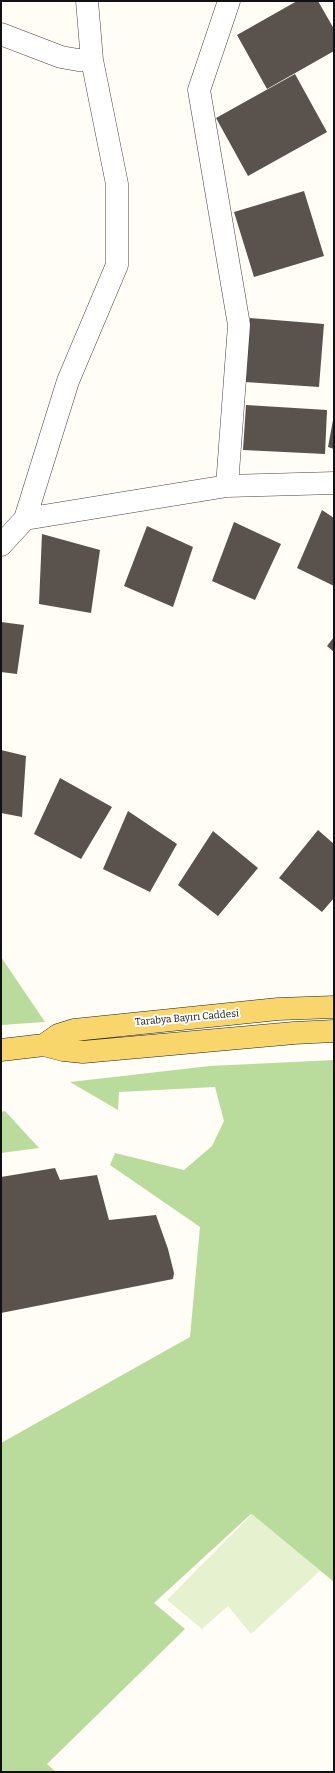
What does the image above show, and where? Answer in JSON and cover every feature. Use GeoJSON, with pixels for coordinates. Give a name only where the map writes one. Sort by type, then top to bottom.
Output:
{"type":"FeatureCollection","features":[{"type":"Feature","properties":{"kind":"main road","name":"Tarabya Bayırı Caddesi"},"geometry":{"type":"LineString","coordinates":[[44,1045],[58,1035],[74,1030],[278,1009],[334,1007]]}},
{"type":"Feature","properties":{"kind":"main road","name":"Tarabya Bayırı Caddesi"},"geometry":{"type":"LineString","coordinates":[[1,1050],[44,1045],[63,1050],[82,1052],[294,1033],[334,1031]]}},
{"type":"Feature","properties":{"kind":"street"},"geometry":{"type":"LineString","coordinates":[[4,538],[25,518],[68,381],[117,265],[117,184],[92,60],[87,1]]}},
{"type":"Feature","properties":{"kind":"street"},"geometry":{"type":"LineString","coordinates":[[227,486],[239,325],[199,90],[228,1]]}},
{"type":"Feature","properties":{"kind":"street"},"geometry":{"type":"LineString","coordinates":[[1,34],[61,57],[78,60],[92,60]]}},
{"type":"Feature","properties":{"kind":"street"},"geometry":{"type":"LineString","coordinates":[[25,518],[227,486],[334,483]]}},
{"type":"Feature","properties":{"kind":"green space"},"geometry":{"type":"Polygon","coordinates":[[[1,957],[45,1022],[1,1025],[1,957]]]}},
{"type":"Feature","properties":{"kind":"green space"},"geometry":{"type":"Polygon","coordinates":[[[334,1060],[334,1582],[251,1514],[154,1603],[185,1629],[47,1764],[56,1772],[1,1772],[1,1443],[190,1337],[200,1227],[110,1165],[115,1153],[184,1170],[212,1146],[224,1121],[215,1087],[119,1092],[118,1110],[70,1082],[210,1066],[334,1060]]]}},
{"type":"Feature","properties":{"kind":"green space"},"geometry":{"type":"Polygon","coordinates":[[[5,1111],[39,1148],[1,1153],[1,1112],[5,1111]]]}},
{"type":"Feature","properties":{"kind":"green space"},"geometry":{"type":"Polygon","coordinates":[[[252,1514],[320,1571],[251,1634],[228,1606],[202,1629],[167,1600],[252,1514]]]}},
{"type":"Feature","properties":{"kind":"building"},"geometry":{"type":"Polygon","coordinates":[[[297,1],[318,1],[334,29],[334,51],[267,89],[237,35],[297,1]]]}},
{"type":"Feature","properties":{"kind":"building"},"geometry":{"type":"Polygon","coordinates":[[[295,74],[327,132],[248,176],[216,118],[295,74]]]}},
{"type":"Feature","properties":{"kind":"building"},"geometry":{"type":"Polygon","coordinates":[[[304,191],[324,256],[254,277],[234,212],[304,191]]]}},
{"type":"Feature","properties":{"kind":"building"},"geometry":{"type":"Polygon","coordinates":[[[250,318],[324,324],[319,387],[245,382],[250,318]]]}},
{"type":"Feature","properties":{"kind":"building"},"geometry":{"type":"Polygon","coordinates":[[[246,405],[327,410],[325,454],[243,450],[246,405]]]}},
{"type":"Feature","properties":{"kind":"building"},"geometry":{"type":"Polygon","coordinates":[[[334,420],[334,449],[328,447],[334,420]]]}},
{"type":"Feature","properties":{"kind":"building"},"geometry":{"type":"Polygon","coordinates":[[[322,510],[334,518],[334,586],[297,568],[322,510]]]}},
{"type":"Feature","properties":{"kind":"building"},"geometry":{"type":"Polygon","coordinates":[[[234,522],[281,544],[255,600],[212,581],[234,522]]]}},
{"type":"Feature","properties":{"kind":"building"},"geometry":{"type":"Polygon","coordinates":[[[147,526],[193,547],[173,607],[124,586],[147,526]]]}},
{"type":"Feature","properties":{"kind":"building"},"geometry":{"type":"Polygon","coordinates":[[[42,534],[100,550],[91,613],[39,604],[42,534]]]}},
{"type":"Feature","properties":{"kind":"building"},"geometry":{"type":"Polygon","coordinates":[[[1,622],[24,625],[17,674],[1,672],[1,622]]]}},
{"type":"Feature","properties":{"kind":"building"},"geometry":{"type":"Polygon","coordinates":[[[334,637],[334,652],[327,646],[334,637]]]}},
{"type":"Feature","properties":{"kind":"building"},"geometry":{"type":"Polygon","coordinates":[[[1,750],[26,756],[22,817],[1,813],[1,750]]]}},
{"type":"Feature","properties":{"kind":"building"},"geometry":{"type":"Polygon","coordinates":[[[60,778],[112,807],[81,859],[34,834],[60,778]]]}},
{"type":"Feature","properties":{"kind":"building"},"geometry":{"type":"Polygon","coordinates":[[[128,811],[177,844],[150,892],[103,869],[128,811]]]}},
{"type":"Feature","properties":{"kind":"building"},"geometry":{"type":"Polygon","coordinates":[[[318,830],[334,844],[334,898],[322,912],[279,878],[318,830]]]}},
{"type":"Feature","properties":{"kind":"building"},"geometry":{"type":"Polygon","coordinates":[[[213,831],[258,868],[218,916],[178,885],[213,831]]]}},
{"type":"Feature","properties":{"kind":"building"},"geometry":{"type":"Polygon","coordinates":[[[55,1168],[60,1180],[97,1175],[109,1220],[156,1215],[168,1249],[174,1273],[173,1279],[1,1313],[1,1177],[55,1168]]]}}]}
